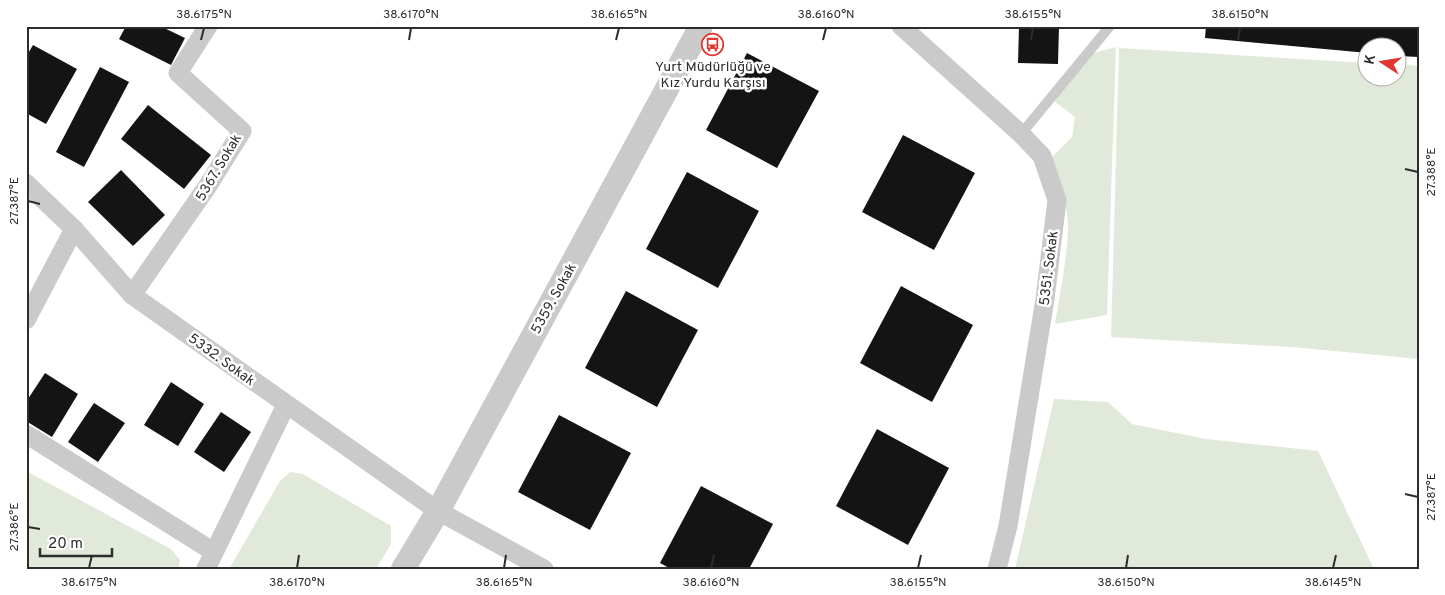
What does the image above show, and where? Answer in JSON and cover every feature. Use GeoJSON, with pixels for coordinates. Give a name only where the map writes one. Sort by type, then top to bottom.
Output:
{"type":"FeatureCollection","features":[{"type":"Feature","properties":{"kind":"street","name":"5367. Sokak"},"geometry":{"type":"LineString","coordinates":[[132,295],[209,184],[242,131],[178,73],[208,26]]}},
{"type":"Feature","properties":{"kind":"street","name":"5359. Sokak"},"geometry":{"type":"LineString","coordinates":[[403,569],[438,511],[701,26]]}},
{"type":"Feature","properties":{"kind":"street","name":"5351. Sokak"},"geometry":{"type":"LineString","coordinates":[[901,26],[1021,134],[1042,156],[1056,200],[1045,299],[1013,498],[997,569]]}},
{"type":"Feature","properties":{"kind":"street","name":"5332. Sokak"},"geometry":{"type":"LineString","coordinates":[[26,183],[74,230],[132,295],[438,511],[544,569]]}},
{"type":"Feature","properties":{"kind":"street"},"geometry":{"type":"LineString","coordinates":[[26,320],[74,230]]}},
{"type":"Feature","properties":{"kind":"street"},"geometry":{"type":"LineString","coordinates":[[26,434],[210,560],[286,405]]}},
{"type":"Feature","properties":{"kind":"lane"},"geometry":{"type":"LineString","coordinates":[[1021,134],[1110,26]]}},
{"type":"Feature","properties":{"kind":"green space"},"geometry":{"type":"Polygon","coordinates":[[[1116,47],[1107,315],[1055,324],[1065,264],[1068,229],[1063,193],[1051,158],[1072,137],[1075,117],[1054,101],[1090,54],[1116,47]]]}},
{"type":"Feature","properties":{"kind":"green space"},"geometry":{"type":"Polygon","coordinates":[[[1119,48],[1358,62],[1358,88],[1408,88],[1408,65],[1419,66],[1419,359],[1292,347],[1111,337],[1119,48]]]}},
{"type":"Feature","properties":{"kind":"green space"},"geometry":{"type":"Polygon","coordinates":[[[1054,399],[1108,402],[1132,424],[1206,439],[1318,451],[1374,569],[1015,569],[1054,399]]]}},
{"type":"Feature","properties":{"kind":"green space"},"geometry":{"type":"Polygon","coordinates":[[[26,471],[171,549],[180,560],[178,569],[26,569],[26,471]]]}},
{"type":"Feature","properties":{"kind":"green space"},"geometry":{"type":"Polygon","coordinates":[[[290,472],[303,474],[391,526],[391,544],[376,569],[229,569],[280,481],[290,472]]]}},
{"type":"Feature","properties":{"kind":"building"},"geometry":{"type":"Polygon","coordinates":[[[126,26],[160,26],[185,38],[171,65],[119,39],[126,26]]]}},
{"type":"Feature","properties":{"kind":"building"},"geometry":{"type":"Polygon","coordinates":[[[1019,26],[1059,26],[1058,64],[1018,63],[1019,26]]]}},
{"type":"Feature","properties":{"kind":"building"},"geometry":{"type":"Polygon","coordinates":[[[1206,26],[1419,26],[1419,57],[1408,56],[1408,38],[1358,38],[1358,52],[1205,38],[1206,26]]]}},
{"type":"Feature","properties":{"kind":"building"},"geometry":{"type":"Polygon","coordinates":[[[33,45],[77,69],[46,124],[26,113],[26,57],[33,45]]]}},
{"type":"Feature","properties":{"kind":"building"},"geometry":{"type":"Polygon","coordinates":[[[747,53],[819,91],[777,168],[706,130],[747,53]]]}},
{"type":"Feature","properties":{"kind":"building"},"geometry":{"type":"Polygon","coordinates":[[[100,67],[129,82],[84,167],[56,152],[100,67]]]}},
{"type":"Feature","properties":{"kind":"building"},"geometry":{"type":"Polygon","coordinates":[[[148,105],[211,155],[184,189],[121,139],[148,105]]]}},
{"type":"Feature","properties":{"kind":"building"},"geometry":{"type":"Polygon","coordinates":[[[903,135],[975,173],[934,250],[862,212],[903,135]]]}},
{"type":"Feature","properties":{"kind":"building"},"geometry":{"type":"Polygon","coordinates":[[[121,170],[165,215],[133,246],[88,202],[121,170]]]}},
{"type":"Feature","properties":{"kind":"building"},"geometry":{"type":"Polygon","coordinates":[[[687,172],[759,211],[718,288],[646,249],[687,172]]]}},
{"type":"Feature","properties":{"kind":"building"},"geometry":{"type":"Polygon","coordinates":[[[901,286],[973,325],[932,402],[860,363],[901,286]]]}},
{"type":"Feature","properties":{"kind":"building"},"geometry":{"type":"Polygon","coordinates":[[[626,291],[698,330],[657,407],[585,368],[626,291]]]}},
{"type":"Feature","properties":{"kind":"building"},"geometry":{"type":"Polygon","coordinates":[[[45,373],[78,394],[52,437],[26,421],[26,402],[45,373]]]}},
{"type":"Feature","properties":{"kind":"building"},"geometry":{"type":"Polygon","coordinates":[[[171,382],[204,404],[178,446],[144,425],[171,382]]]}},
{"type":"Feature","properties":{"kind":"building"},"geometry":{"type":"Polygon","coordinates":[[[94,403],[125,423],[98,462],[68,442],[94,403]]]}},
{"type":"Feature","properties":{"kind":"building"},"geometry":{"type":"Polygon","coordinates":[[[221,412],[251,432],[224,472],[194,452],[221,412]]]}},
{"type":"Feature","properties":{"kind":"building"},"geometry":{"type":"Polygon","coordinates":[[[559,415],[631,453],[590,530],[518,492],[559,415]]]}},
{"type":"Feature","properties":{"kind":"building"},"geometry":{"type":"Polygon","coordinates":[[[877,429],[949,468],[908,545],[836,506],[877,429]]]}},
{"type":"Feature","properties":{"kind":"building"},"geometry":{"type":"Polygon","coordinates":[[[701,486],[773,524],[749,569],[671,569],[660,563],[701,486]]]}},
{"type":"Feature","properties":{"kind":"place","name":"Yurt Müdürlüğü ve Kız Yurdu Karşısı"},"geometry":{"type":"Point","coordinates":[713,44]}}]}
